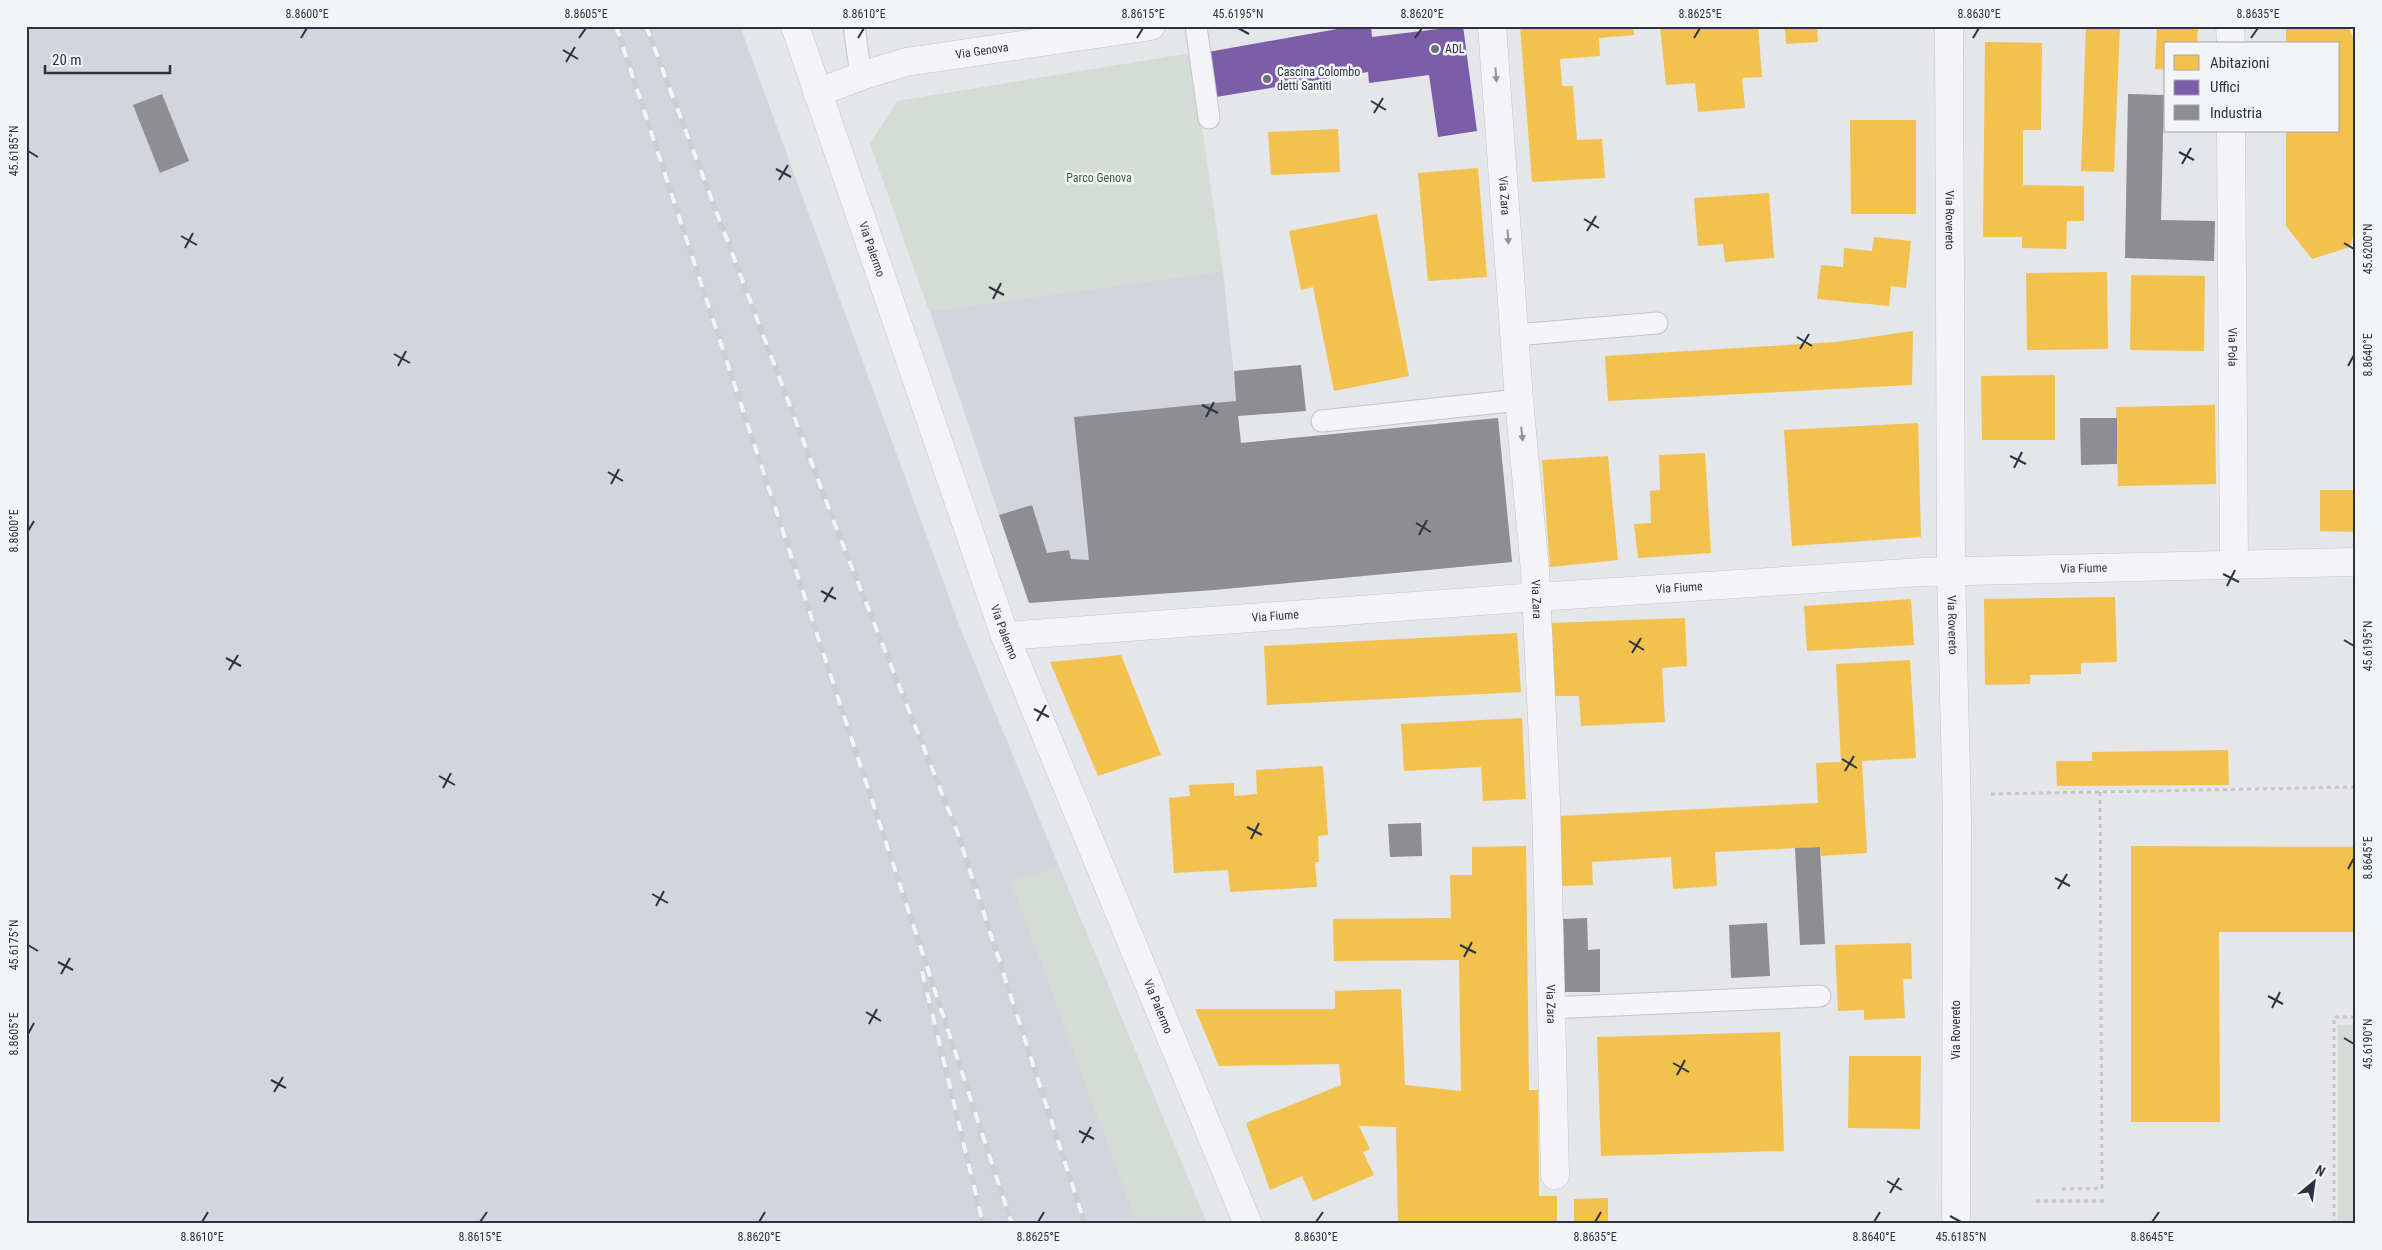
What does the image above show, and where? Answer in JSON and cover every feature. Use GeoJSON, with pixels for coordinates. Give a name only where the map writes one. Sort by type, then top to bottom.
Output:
{"type":"FeatureCollection","features":[{"type":"Feature","properties":{"kind":"street","name":"Via Palermo"},"geometry":{"type":"LineString","coordinates":[[795,26],[1005,636],[1248,1224]]}},
{"type":"Feature","properties":{"kind":"street","name":"Via Genova"},"geometry":{"type":"LineString","coordinates":[[817,93],[861,76],[906,62],[1151,26]]}},
{"type":"Feature","properties":{"kind":"street","name":"Via Zara"},"geometry":{"type":"LineString","coordinates":[[1492,26],[1516,336],[1519,400],[1536,597],[1546,804],[1555,1175]]}},
{"type":"Feature","properties":{"kind":"street","name":"Via Rovereto"},"geometry":{"type":"LineString","coordinates":[[1949,26],[1951,570],[1956,816],[1956,1224]]}},
{"type":"Feature","properties":{"kind":"street"},"geometry":{"type":"LineString","coordinates":[[2230,26],[2230,42]]}},
{"type":"Feature","properties":{"kind":"street","name":"Via Pola"},"geometry":{"type":"LineString","coordinates":[[2231,132],[2234,564]]}},
{"type":"Feature","properties":{"kind":"street","name":"Via Fiume"},"geometry":{"type":"LineString","coordinates":[[1005,636],[1536,597],[1951,570],[2356,562]]}},
{"type":"Feature","properties":{"kind":"lane"},"geometry":{"type":"LineString","coordinates":[[854,26],[861,76]]}},
{"type":"Feature","properties":{"kind":"lane"},"geometry":{"type":"LineString","coordinates":[[1196,26],[1209,118]]}},
{"type":"Feature","properties":{"kind":"lane"},"geometry":{"type":"LineString","coordinates":[[1516,336],[1658,323]]}},
{"type":"Feature","properties":{"kind":"lane"},"geometry":{"type":"LineString","coordinates":[[1322,421],[1519,400]]}},
{"type":"Feature","properties":{"kind":"lane"},"geometry":{"type":"LineString","coordinates":[[1550,1008],[1820,996]]}},
{"type":"Feature","properties":{"kind":"path"},"geometry":{"type":"LineString","coordinates":[[1981,794],[2356,787]]}},
{"type":"Feature","properties":{"kind":"path"},"geometry":{"type":"LineString","coordinates":[[2062,1189],[2102,1188],[2100,792]]}},
{"type":"Feature","properties":{"kind":"path"},"geometry":{"type":"LineString","coordinates":[[2334,1224],[2334,1017],[2356,1016]]}},
{"type":"Feature","properties":{"kind":"path"},"geometry":{"type":"LineString","coordinates":[[2036,1201],[2106,1201]]}},
{"type":"Feature","properties":{"kind":"shaded area"},"geometry":{"type":"Polygon","coordinates":[[[26,26],[740,26],[961,630],[1207,1224],[26,1224],[26,26]]]}},
{"type":"Feature","properties":{"kind":"shaded area"},"geometry":{"type":"Polygon","coordinates":[[[1223,271],[1241,443],[1498,418],[1512,562],[1214,590],[1029,603],[930,311],[1223,271]]]}},
{"type":"Feature","properties":{"kind":"green space","name":"Parco Genova"},"geometry":{"type":"Polygon","coordinates":[[[1191,53],[1223,271],[929,311],[870,144],[897,101],[1191,53]]]}},
{"type":"Feature","properties":{"kind":"green space"},"geometry":{"type":"Polygon","coordinates":[[[1058,867],[1207,1224],[1137,1224],[1011,881],[1058,867]]]}},
{"type":"Feature","properties":{"kind":"green space"},"geometry":{"type":"Polygon","coordinates":[[[2338,1025],[2356,1025],[2356,1224],[2338,1224],[2338,1025]]]}},
{"type":"Feature","properties":{"kind":"building: Abitazioni"},"geometry":{"type":"Polygon","coordinates":[[[1520,26],[1633,26],[1634,35],[1599,38],[1600,56],[1560,59],[1562,86],[1573,86],[1577,140],[1602,139],[1605,178],[1532,182],[1520,26]]]}},
{"type":"Feature","properties":{"kind":"building: Abitazioni"},"geometry":{"type":"Polygon","coordinates":[[[1660,26],[1758,26],[1762,77],[1742,78],[1745,108],[1698,112],[1695,83],[1666,85],[1660,26]]]}},
{"type":"Feature","properties":{"kind":"building: Abitazioni"},"geometry":{"type":"Polygon","coordinates":[[[1785,26],[1817,26],[1818,42],[1786,44],[1785,26]]]}},
{"type":"Feature","properties":{"kind":"building: Abitazioni"},"geometry":{"type":"Polygon","coordinates":[[[2086,26],[2120,26],[2114,172],[2081,171],[2086,26]]]}},
{"type":"Feature","properties":{"kind":"building: Abitazioni"},"geometry":{"type":"Polygon","coordinates":[[[2157,26],[2198,26],[2197,42],[2164,42],[2164,70],[2155,69],[2157,26]]]}},
{"type":"Feature","properties":{"kind":"building: Abitazioni"},"geometry":{"type":"Polygon","coordinates":[[[2286,26],[2348,26],[2356,44],[2356,227],[2350,247],[2312,259],[2286,226],[2286,132],[2340,132],[2340,42],[2286,42],[2286,26]]]}},
{"type":"Feature","properties":{"kind":"building: Abitazioni"},"geometry":{"type":"Polygon","coordinates":[[[1985,42],[2042,43],[2041,130],[2023,130],[2023,185],[2084,186],[2084,221],[2067,221],[2066,249],[2022,248],[2022,237],[1983,237],[1985,42]]]}},
{"type":"Feature","properties":{"kind":"building: Abitazioni"},"geometry":{"type":"Polygon","coordinates":[[[1850,120],[1916,120],[1916,214],[1851,214],[1850,120]]]}},
{"type":"Feature","properties":{"kind":"building: Abitazioni"},"geometry":{"type":"Polygon","coordinates":[[[1338,129],[1340,172],[1271,175],[1268,132],[1338,129]]]}},
{"type":"Feature","properties":{"kind":"building: Abitazioni"},"geometry":{"type":"Polygon","coordinates":[[[1478,168],[1487,277],[1428,281],[1418,173],[1478,168]]]}},
{"type":"Feature","properties":{"kind":"building: Abitazioni"},"geometry":{"type":"Polygon","coordinates":[[[1769,193],[1774,258],[1725,262],[1723,244],[1698,246],[1694,198],[1769,193]]]}},
{"type":"Feature","properties":{"kind":"building: Abitazioni"},"geometry":{"type":"Polygon","coordinates":[[[1377,214],[1409,376],[1334,391],[1313,287],[1301,290],[1289,231],[1377,214]]]}},
{"type":"Feature","properties":{"kind":"building: Abitazioni"},"geometry":{"type":"Polygon","coordinates":[[[1874,237],[1911,241],[1906,288],[1891,286],[1889,306],[1817,299],[1821,265],[1843,267],[1844,248],[1872,251],[1874,237]]]}},
{"type":"Feature","properties":{"kind":"building: Abitazioni"},"geometry":{"type":"Polygon","coordinates":[[[2107,272],[2108,349],[2027,350],[2026,273],[2107,272]]]}},
{"type":"Feature","properties":{"kind":"building: Abitazioni"},"geometry":{"type":"Polygon","coordinates":[[[2131,275],[2205,276],[2204,351],[2130,350],[2131,275]]]}},
{"type":"Feature","properties":{"kind":"building: Abitazioni"},"geometry":{"type":"Polygon","coordinates":[[[1913,331],[1912,385],[1608,401],[1605,356],[1836,342],[1913,331]]]}},
{"type":"Feature","properties":{"kind":"building: Abitazioni"},"geometry":{"type":"Polygon","coordinates":[[[2055,375],[2055,440],[1982,440],[1981,376],[2055,375]]]}},
{"type":"Feature","properties":{"kind":"building: Abitazioni"},"geometry":{"type":"Polygon","coordinates":[[[2215,405],[2216,484],[2118,486],[2116,407],[2215,405]]]}},
{"type":"Feature","properties":{"kind":"building: Abitazioni"},"geometry":{"type":"Polygon","coordinates":[[[1918,423],[1921,537],[1792,546],[1784,430],[1918,423]]]}},
{"type":"Feature","properties":{"kind":"building: Abitazioni"},"geometry":{"type":"Polygon","coordinates":[[[1705,453],[1711,553],[1638,558],[1634,524],[1651,523],[1650,491],[1660,490],[1659,455],[1705,453]]]}},
{"type":"Feature","properties":{"kind":"building: Abitazioni"},"geometry":{"type":"Polygon","coordinates":[[[1608,456],[1618,560],[1550,567],[1542,460],[1608,456]]]}},
{"type":"Feature","properties":{"kind":"building: Abitazioni"},"geometry":{"type":"Polygon","coordinates":[[[2320,490],[2356,490],[2356,532],[2320,531],[2320,490]]]}},
{"type":"Feature","properties":{"kind":"building: Abitazioni"},"geometry":{"type":"Polygon","coordinates":[[[2115,597],[2117,662],[2081,663],[2081,674],[2030,675],[2030,684],[1985,685],[1984,599],[2115,597]]]}},
{"type":"Feature","properties":{"kind":"building: Abitazioni"},"geometry":{"type":"Polygon","coordinates":[[[1911,599],[1914,645],[1807,651],[1804,606],[1911,599]]]}},
{"type":"Feature","properties":{"kind":"building: Abitazioni"},"geometry":{"type":"Polygon","coordinates":[[[1685,618],[1687,666],[1662,668],[1665,722],[1581,726],[1579,696],[1553,696],[1550,623],[1685,618]]]}},
{"type":"Feature","properties":{"kind":"building: Abitazioni"},"geometry":{"type":"Polygon","coordinates":[[[1517,633],[1521,692],[1267,705],[1264,646],[1517,633]]]}},
{"type":"Feature","properties":{"kind":"building: Abitazioni"},"geometry":{"type":"Polygon","coordinates":[[[1121,655],[1161,755],[1098,776],[1050,662],[1121,655]]]}},
{"type":"Feature","properties":{"kind":"building: Abitazioni"},"geometry":{"type":"Polygon","coordinates":[[[1910,660],[1916,758],[1862,761],[1867,853],[1821,856],[1820,847],[1715,852],[1717,886],[1673,889],[1671,857],[1592,862],[1593,885],[1562,886],[1559,816],[1818,803],[1816,763],[1841,762],[1836,664],[1910,660]]]}},
{"type":"Feature","properties":{"kind":"building: Abitazioni"},"geometry":{"type":"Polygon","coordinates":[[[1522,718],[1526,799],[1483,801],[1481,767],[1404,771],[1401,724],[1522,718]]]}},
{"type":"Feature","properties":{"kind":"building: Abitazioni"},"geometry":{"type":"Polygon","coordinates":[[[2228,750],[2229,785],[2057,786],[2056,761],[2092,761],[2092,752],[2228,750]]]}},
{"type":"Feature","properties":{"kind":"building: Abitazioni"},"geometry":{"type":"Polygon","coordinates":[[[1323,766],[1328,835],[1318,836],[1319,862],[1315,862],[1317,887],[1230,892],[1228,870],[1174,873],[1169,798],[1190,796],[1189,785],[1234,783],[1234,796],[1257,794],[1256,770],[1323,766]]]}},
{"type":"Feature","properties":{"kind":"building: Abitazioni"},"geometry":{"type":"Polygon","coordinates":[[[1526,846],[1529,1090],[1538,1090],[1539,1196],[1557,1196],[1557,1224],[1398,1224],[1396,1127],[1359,1126],[1370,1149],[1363,1152],[1374,1175],[1313,1201],[1302,1176],[1270,1190],[1246,1123],[1341,1085],[1339,1064],[1219,1066],[1195,1009],[1335,1009],[1335,991],[1401,989],[1405,1085],[1461,1091],[1459,960],[1334,961],[1333,919],[1451,918],[1450,875],[1472,875],[1472,847],[1526,846]]]}},
{"type":"Feature","properties":{"kind":"building: Abitazioni"},"geometry":{"type":"Polygon","coordinates":[[[2131,846],[2356,847],[2356,932],[2219,932],[2220,1122],[2131,1122],[2131,846]]]}},
{"type":"Feature","properties":{"kind":"building: Abitazioni"},"geometry":{"type":"Polygon","coordinates":[[[1911,943],[1912,979],[1903,979],[1905,1018],[1864,1020],[1864,1010],[1838,1011],[1835,945],[1911,943]]]}},
{"type":"Feature","properties":{"kind":"building: Abitazioni"},"geometry":{"type":"Polygon","coordinates":[[[1780,1032],[1784,1151],[1601,1156],[1597,1037],[1780,1032]]]}},
{"type":"Feature","properties":{"kind":"building: Abitazioni"},"geometry":{"type":"Polygon","coordinates":[[[1849,1056],[1921,1056],[1920,1129],[1848,1128],[1849,1056]]]}},
{"type":"Feature","properties":{"kind":"building: Abitazioni"},"geometry":{"type":"Polygon","coordinates":[[[1608,1198],[1608,1224],[1574,1224],[1574,1199],[1608,1198]]]}},
{"type":"Feature","properties":{"kind":"building: Uffici","name":"Cascina Colombo detti Santiti"},"geometry":{"type":"Polygon","coordinates":[[[1354,26],[1371,26],[1372,37],[1463,26],[1477,131],[1438,137],[1429,75],[1369,83],[1368,72],[1216,97],[1208,52],[1354,26]]]}},
{"type":"Feature","properties":{"kind":"building: Industria"},"geometry":{"type":"Polygon","coordinates":[[[162,94],[189,161],[160,173],[133,105],[162,94]]]}},
{"type":"Feature","properties":{"kind":"building: Industria"},"geometry":{"type":"Polygon","coordinates":[[[2128,94],[2164,95],[2161,220],[2215,221],[2214,261],[2125,258],[2128,94]]]}},
{"type":"Feature","properties":{"kind":"building: Industria"},"geometry":{"type":"Polygon","coordinates":[[[1301,365],[1306,411],[1238,416],[1241,443],[1498,418],[1512,562],[1214,590],[1029,603],[999,515],[1032,505],[1047,553],[1069,550],[1071,559],[1089,560],[1074,417],[1236,401],[1234,371],[1301,365]]]}},
{"type":"Feature","properties":{"kind":"building: Industria"},"geometry":{"type":"Polygon","coordinates":[[[2080,418],[2117,418],[2117,464],[2081,465],[2080,418]]]}},
{"type":"Feature","properties":{"kind":"building: Industria"},"geometry":{"type":"Polygon","coordinates":[[[1421,823],[1422,856],[1390,857],[1388,824],[1421,823]]]}},
{"type":"Feature","properties":{"kind":"building: Industria"},"geometry":{"type":"Polygon","coordinates":[[[1820,847],[1825,944],[1800,945],[1795,848],[1820,847]]]}},
{"type":"Feature","properties":{"kind":"building: Industria"},"geometry":{"type":"Polygon","coordinates":[[[1587,918],[1588,950],[1600,949],[1600,992],[1564,992],[1563,919],[1587,918]]]}},
{"type":"Feature","properties":{"kind":"building: Industria"},"geometry":{"type":"Polygon","coordinates":[[[1767,923],[1770,976],[1731,978],[1729,925],[1767,923]]]}},
{"type":"Feature","properties":{"kind":"railway"},"geometry":{"type":"LineString","coordinates":[[616,26],[1012,1224]]}},
{"type":"Feature","properties":{"kind":"railway"},"geometry":{"type":"LineString","coordinates":[[646,26],[839,535],[957,831],[1085,1224]]}},
{"type":"Feature","properties":{"kind":"railway"},"geometry":{"type":"LineString","coordinates":[[922,971],[983,1224]]}},
{"type":"Feature","properties":{"kind":"place","name":"ADL"},"geometry":{"type":"Point","coordinates":[1435,49]}},
{"type":"Feature","properties":{"kind":"place","name":"Cascina Colombo detti Santiti"},"geometry":{"type":"Point","coordinates":[1267,79]}}]}
